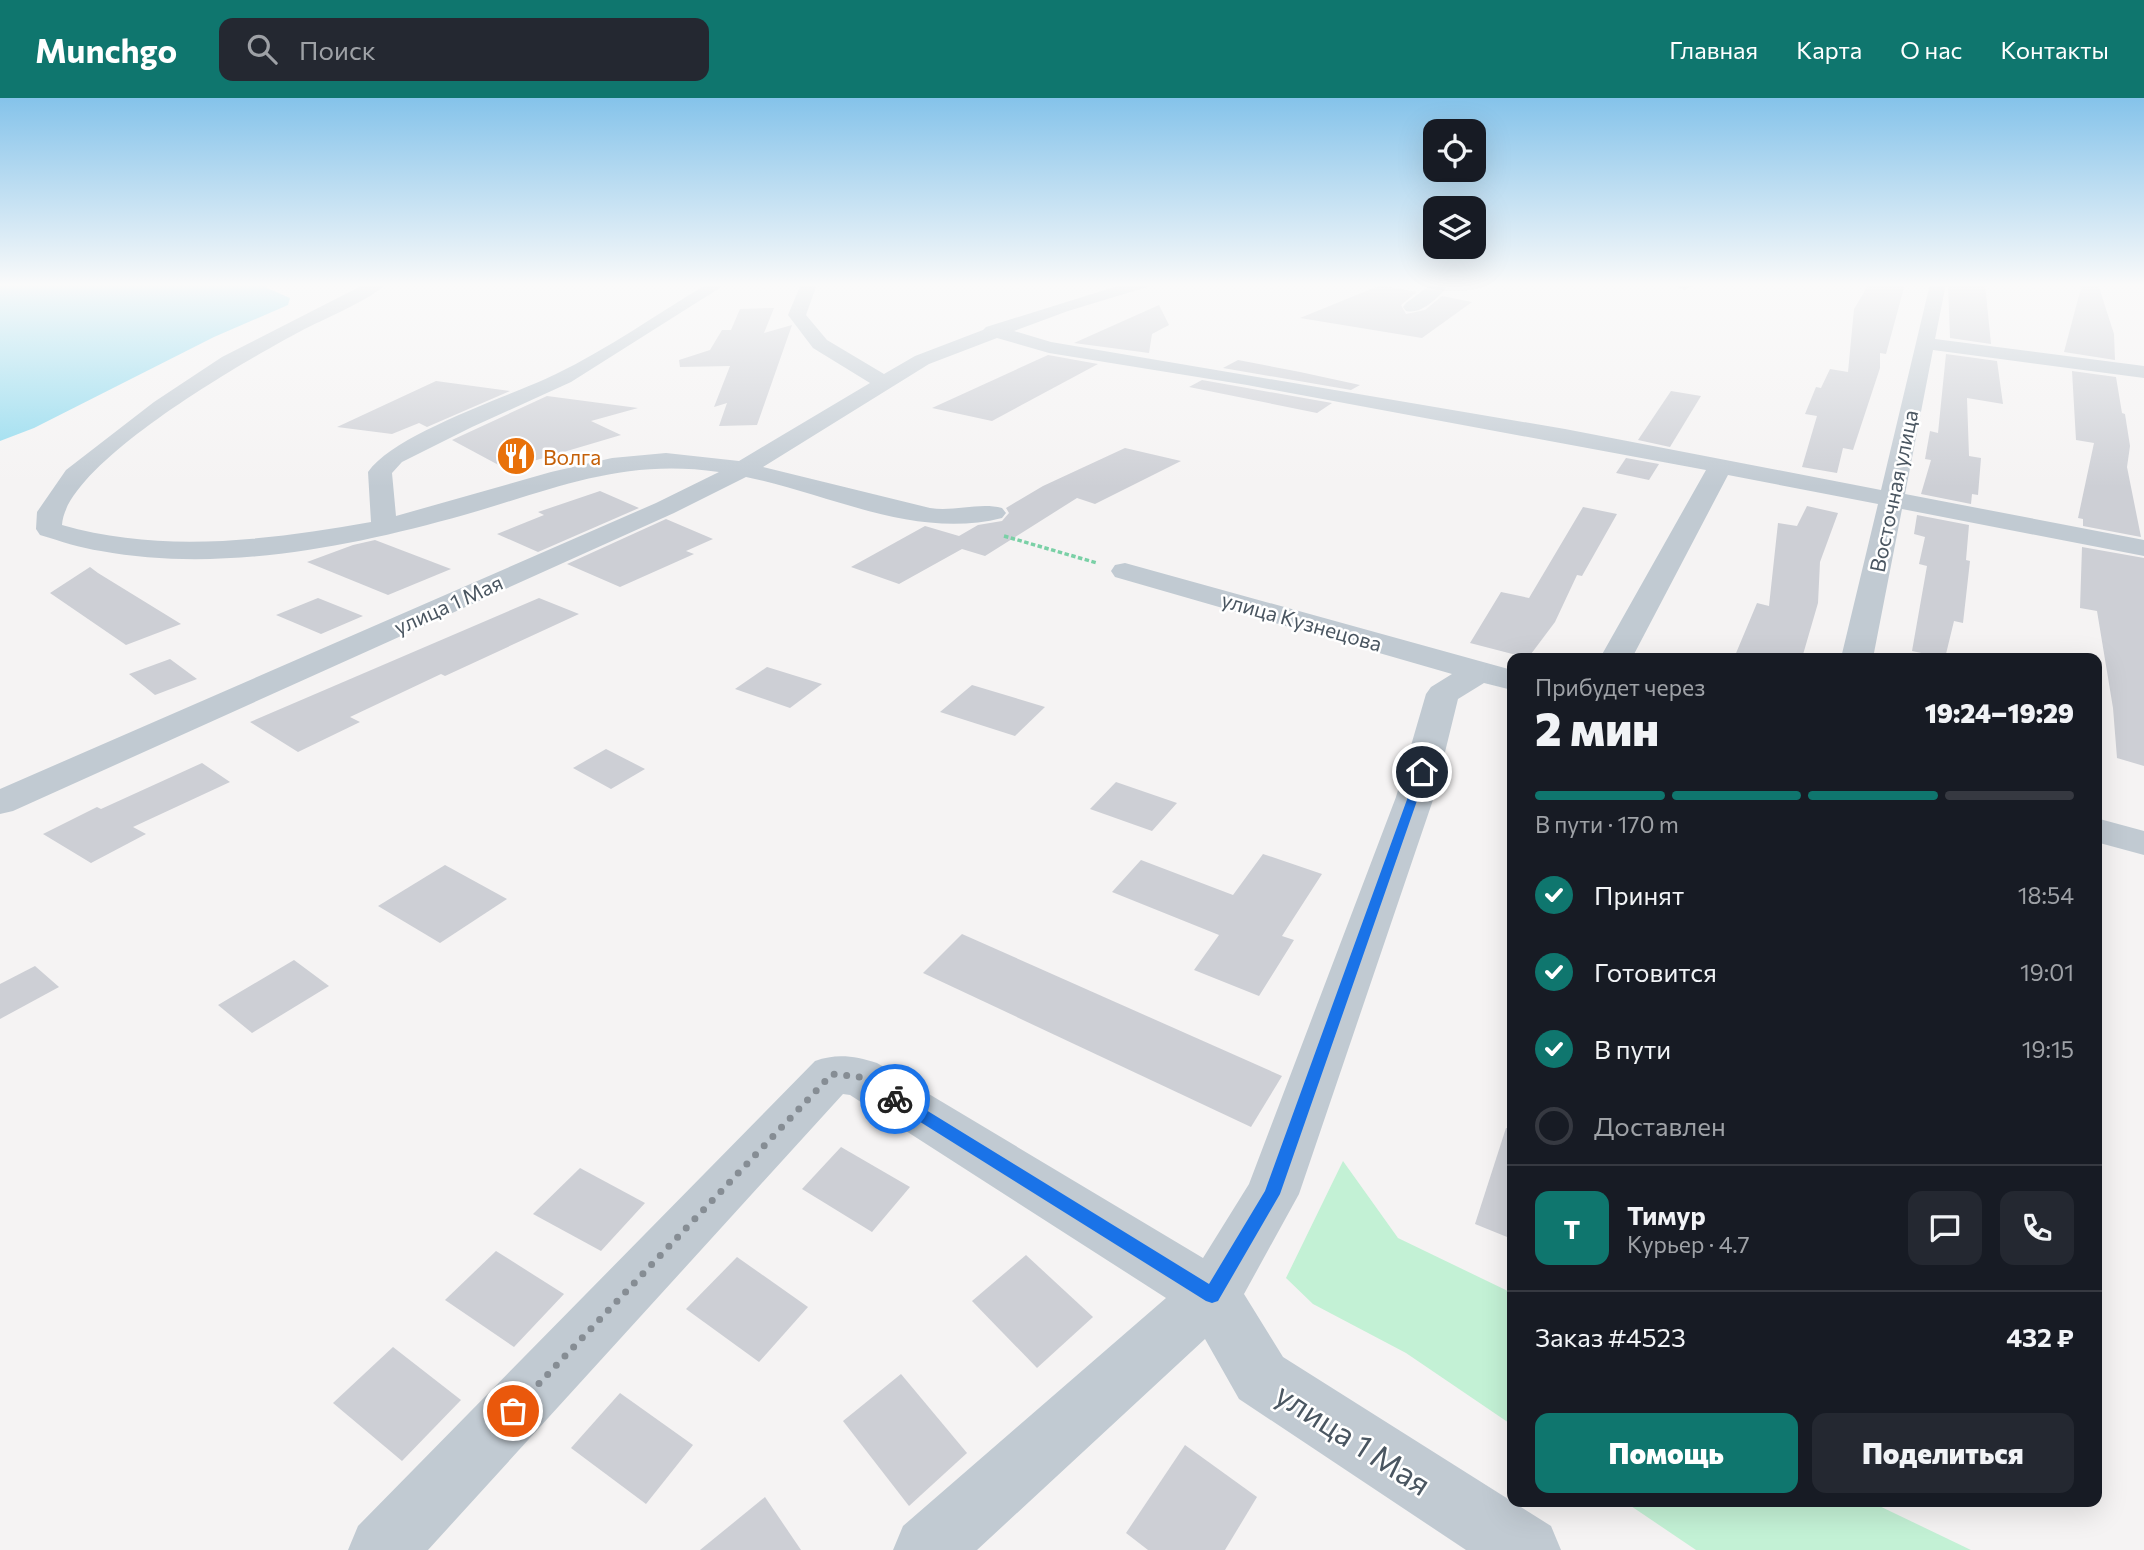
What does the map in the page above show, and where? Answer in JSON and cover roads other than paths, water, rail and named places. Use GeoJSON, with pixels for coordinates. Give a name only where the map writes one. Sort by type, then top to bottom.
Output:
{"type":"FeatureCollection","features":[{"type":"Feature","properties":{"kind":"street"},"geometry":{"type":"LineString","coordinates":[[247,352],[161,406],[74,475],[50,512],[49,529],[105,544],[207,551],[309,539],[384,526],[454,510],[606,467],[664,460],[698,461],[743,468],[867,503],[939,517],[993,513]]}},
{"type":"Feature","properties":{"kind":"street"},"geometry":{"type":"LineString","coordinates":[[384,526],[380,472],[394,457],[464,422],[564,378],[607,352]]}},
{"type":"Feature","properties":{"kind":"street"},"geometry":{"type":"LineString","coordinates":[[833,352],[883,382]]}},
{"type":"Feature","properties":{"kind":"street","name":"улица 1 Мая"},"geometry":{"type":"LineString","coordinates":[[0,803],[665,508],[743,468],[883,382],[942,352]]}},
{"type":"Feature","properties":{"kind":"street"},"geometry":{"type":"LineString","coordinates":[[1079,352],[1260,381],[1721,465],[2144,548]]}},
{"type":"Feature","properties":{"kind":"street","name":"Восточная улица"},"geometry":{"type":"LineString","coordinates":[[1858,653],[1924,352]]}},
{"type":"Feature","properties":{"kind":"street"},"geometry":{"type":"LineString","coordinates":[[1986,352],[2144,372]]}},
{"type":"Feature","properties":{"kind":"street"},"geometry":{"type":"LineString","coordinates":[[1619,653],[1721,465]]}},
{"type":"Feature","properties":{"kind":"street","name":"улица Кузнецова"},"geometry":{"type":"LineString","coordinates":[[1125,570],[1496,676]]}},
{"type":"Feature","properties":{"kind":"street","name":"улица Кузнецова"},"geometry":{"type":"LineString","coordinates":[[1212,1295],[1272,1194],[1415,797],[1443,694],[1496,676]]}},
{"type":"Feature","properties":{"kind":"street"},"geometry":{"type":"LineString","coordinates":[[2102,832],[2144,843]]}},
{"type":"Feature","properties":{"kind":"street","name":"улица 1 Мая"},"geometry":{"type":"LineString","coordinates":[[382,1550],[832,1074],[860,1077],[1212,1295],[1261,1378],[1527,1550]]}},
{"type":"Feature","properties":{"kind":"street"},"geometry":{"type":"LineString","coordinates":[[927,1550],[1212,1295]]}},
{"type":"Feature","properties":{"kind":"water"},"geometry":{"type":"Polygon","coordinates":[[[0,352],[185,352],[34,428],[0,441],[0,352]]]}},
{"type":"Feature","properties":{"kind":"place","name":"Волга"},"geometry":{"type":"Point","coordinates":[516,456]}}]}
